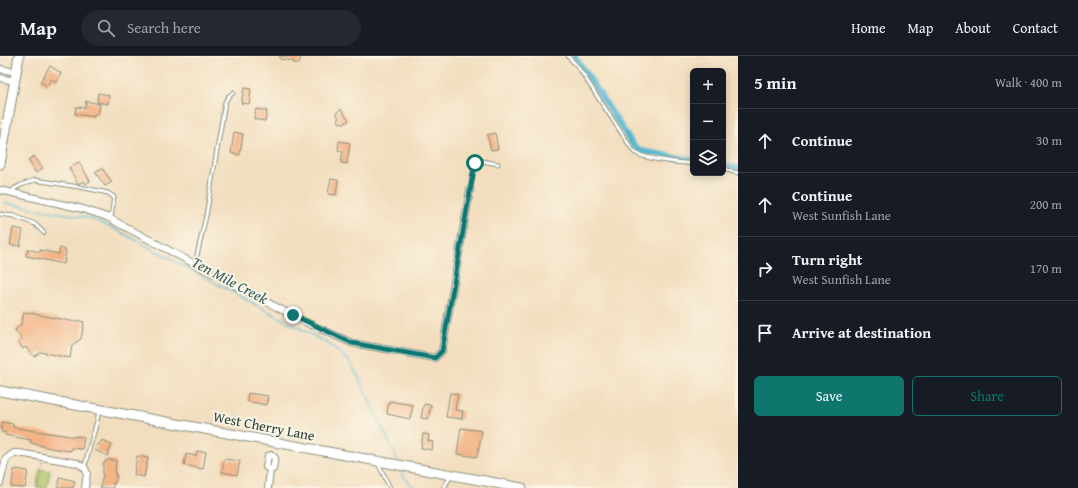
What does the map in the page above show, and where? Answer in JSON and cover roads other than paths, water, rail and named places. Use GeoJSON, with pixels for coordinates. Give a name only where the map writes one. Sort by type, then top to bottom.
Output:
{"type":"FeatureCollection","features":[{"type":"Feature","properties":{"kind":"main road"},"geometry":{"type":"LineString","coordinates":[[0,164],[19,56]]}},
{"type":"Feature","properties":{"kind":"main road","name":"West Cherry Lane"},"geometry":{"type":"LineString","coordinates":[[0,391],[522,488]]}},
{"type":"Feature","properties":{"kind":"street"},"geometry":{"type":"LineString","coordinates":[[0,69],[15,76]]}},
{"type":"Feature","properties":{"kind":"street"},"geometry":{"type":"LineString","coordinates":[[0,78],[15,76]]}},
{"type":"Feature","properties":{"kind":"street"},"geometry":{"type":"LineString","coordinates":[[0,190],[83,208],[110,218],[305,322],[352,343],[435,358],[442,351],[470,190]]}},
{"type":"Feature","properties":{"kind":"street"},"geometry":{"type":"LineString","coordinates":[[268,488],[270,470],[273,469],[275,458],[272,455],[274,442]]}},
{"type":"Feature","properties":{"kind":"street"},"geometry":{"type":"LineString","coordinates":[[0,483],[6,459],[9,455],[20,453],[77,463],[85,468],[87,477],[85,488]]}},
{"type":"Feature","properties":{"kind":"lane"},"geometry":{"type":"LineString","coordinates":[[568,56],[578,67],[634,152],[640,156],[649,158],[690,164]]}},
{"type":"Feature","properties":{"kind":"lane"},"geometry":{"type":"LineString","coordinates":[[195,264],[206,216],[225,102],[233,93]]}},
{"type":"Feature","properties":{"kind":"lane"},"geometry":{"type":"LineString","coordinates":[[470,190],[477,160],[498,164]]}},
{"type":"Feature","properties":{"kind":"lane"},"geometry":{"type":"LineString","coordinates":[[726,170],[738,173]]}},
{"type":"Feature","properties":{"kind":"lane"},"geometry":{"type":"LineString","coordinates":[[12,193],[14,189],[21,185],[36,180],[108,193],[114,197],[110,218]]}},
{"type":"Feature","properties":{"kind":"lane"},"geometry":{"type":"LineString","coordinates":[[0,214],[14,216],[35,224],[44,233]]}},
{"type":"Feature","properties":{"kind":"lane"},"geometry":{"type":"LineString","coordinates":[[85,468],[87,456],[97,426],[100,409]]}},
{"type":"Feature","properties":{"kind":"lane"},"geometry":{"type":"LineString","coordinates":[[382,462],[390,488]]}},
{"type":"Feature","properties":{"kind":"lane"},"geometry":{"type":"LineString","coordinates":[[444,488],[450,475]]}},
{"type":"Feature","properties":{"kind":"waterway"},"geometry":{"type":"LineString","coordinates":[[575,56],[633,145],[641,151],[690,159]]}},
{"type":"Feature","properties":{"kind":"waterway"},"geometry":{"type":"LineString","coordinates":[[726,166],[738,168]]}},
{"type":"Feature","properties":{"kind":"waterway","name":"Ten Mile Creek"},"geometry":{"type":"LineString","coordinates":[[5,203],[89,218],[115,229],[329,344],[349,361],[360,380],[398,461]]}},
{"type":"Feature","properties":{"kind":"waterway","name":"Ten Mile Creek"},"geometry":{"type":"LineString","coordinates":[[400,469],[402,474],[414,488]]}}]}
